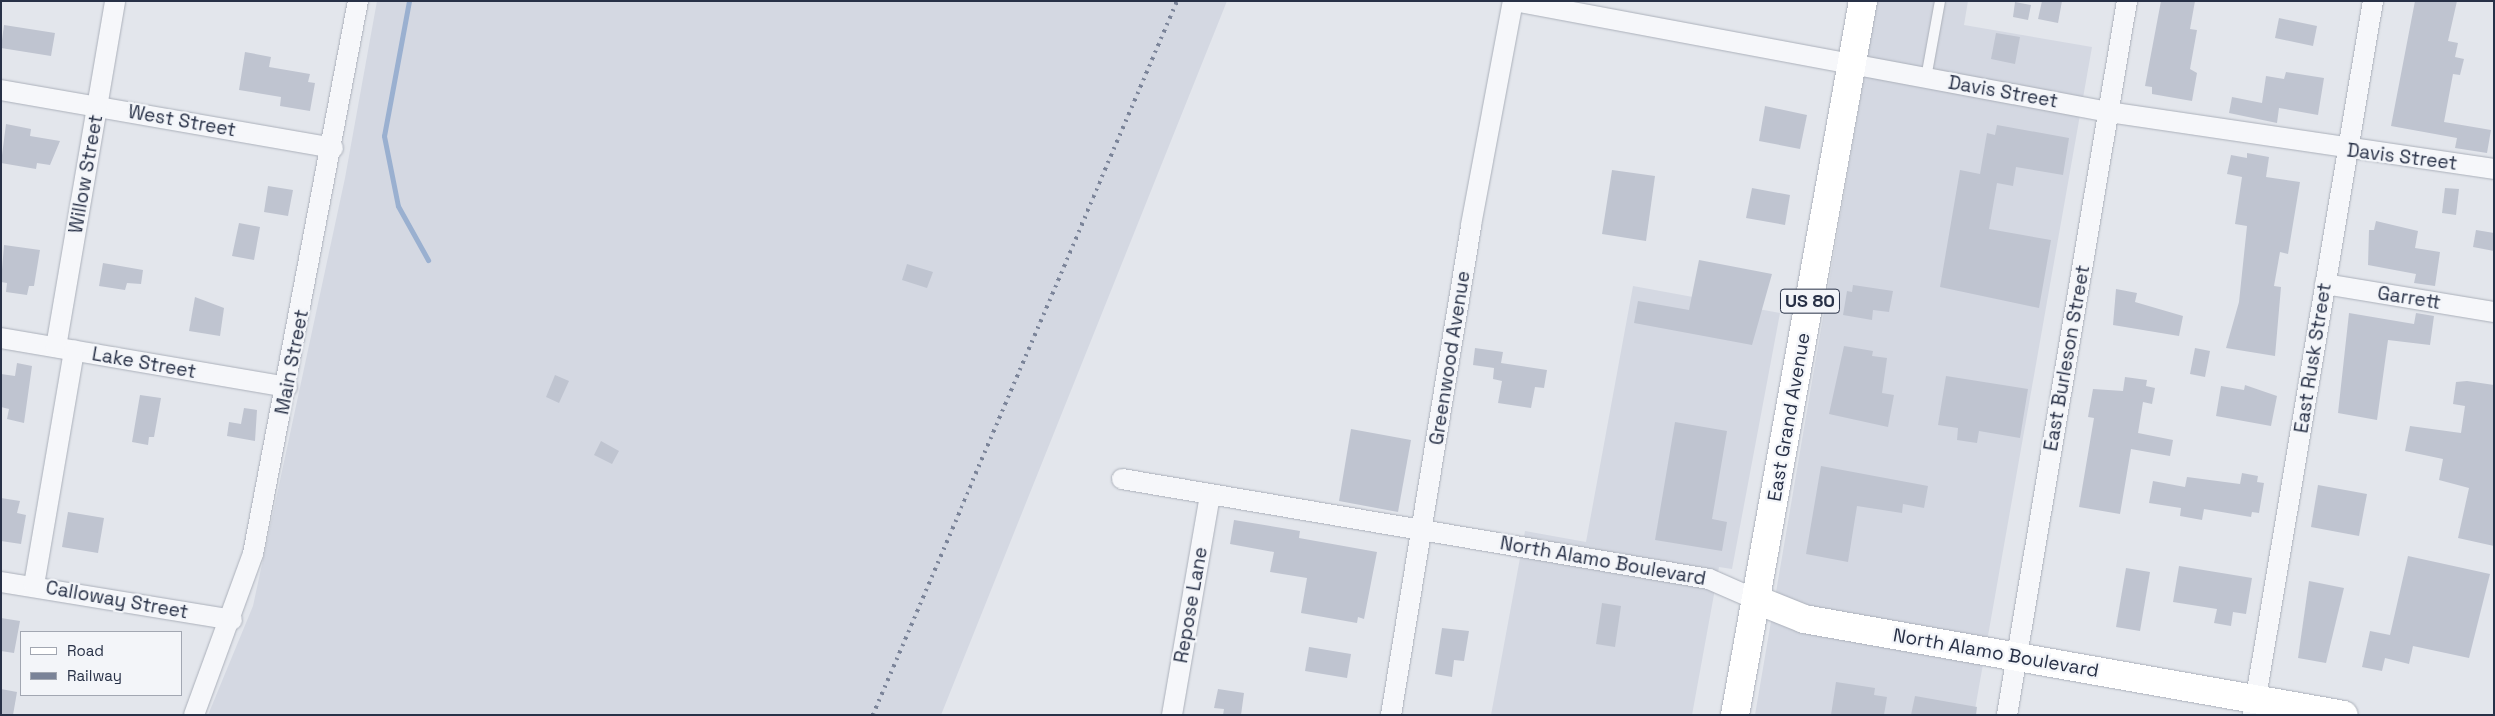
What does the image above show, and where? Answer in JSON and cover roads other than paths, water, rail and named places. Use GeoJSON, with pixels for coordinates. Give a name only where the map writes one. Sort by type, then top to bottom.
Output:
{"type":"FeatureCollection","features":[{"type":"Feature","properties":{"kind":"main road","name":"East Grand Avenue"},"geometry":{"type":"LineString","coordinates":[[1736,715],[1863,1]]}},
{"type":"Feature","properties":{"kind":"main road","name":"North Alamo Boulevard"},"geometry":{"type":"LineString","coordinates":[[1757,600],[1804,619],[2017,656],[2254,707],[2344,715]]}},
{"type":"Feature","properties":{"kind":"street","name":"Willow Street"},"geometry":{"type":"LineString","coordinates":[[34,586],[97,106],[115,1]]}},
{"type":"Feature","properties":{"kind":"street","name":"Main Street"},"geometry":{"type":"LineString","coordinates":[[194,715],[232,620],[253,554],[333,148],[358,1]]}},
{"type":"Feature","properties":{"kind":"street","name":"Davis Street"},"geometry":{"type":"LineString","coordinates":[[1514,1],[2109,112],[2348,151],[2375,150],[2494,169]]}},
{"type":"Feature","properties":{"kind":"street","name":"Greenwood Avenue"},"geometry":{"type":"LineString","coordinates":[[1391,715],[1421,529],[1514,1]]}},
{"type":"Feature","properties":{"kind":"street","name":"East Burleson Street"},"geometry":{"type":"LineString","coordinates":[[2007,715],[2127,1]]}},
{"type":"Feature","properties":{"kind":"street","name":"East Rusk Street"},"geometry":{"type":"LineString","coordinates":[[2254,707],[2372,1]]}},
{"type":"Feature","properties":{"kind":"street","name":"West Street"},"geometry":{"type":"LineString","coordinates":[[1,90],[333,148]]}},
{"type":"Feature","properties":{"kind":"street","name":"Garrett"},"geometry":{"type":"LineString","coordinates":[[2325,284],[2494,312]]}},
{"type":"Feature","properties":{"kind":"street","name":"Lake Street"},"geometry":{"type":"LineString","coordinates":[[1,338],[287,387]]}},
{"type":"Feature","properties":{"kind":"street","name":"North Alamo Boulevard"},"geometry":{"type":"LineString","coordinates":[[1122,479],[1709,579],[1757,600]]}},
{"type":"Feature","properties":{"kind":"street","name":"Repose Lane"},"geometry":{"type":"LineString","coordinates":[[1172,715],[1210,495]]}},
{"type":"Feature","properties":{"kind":"street","name":"Calloway Street"},"geometry":{"type":"LineString","coordinates":[[1,582],[232,620]]}},
{"type":"Feature","properties":{"kind":"lane"},"geometry":{"type":"LineString","coordinates":[[1926,78],[1940,1]]}},
{"type":"Feature","properties":{"kind":"waterway"},"geometry":{"type":"LineString","coordinates":[[409,1],[384,136],[398,206],[428,260]]}},
{"type":"Feature","properties":{"kind":"railway"},"geometry":{"type":"LineString","coordinates":[[873,715],[1177,1]]}}]}
